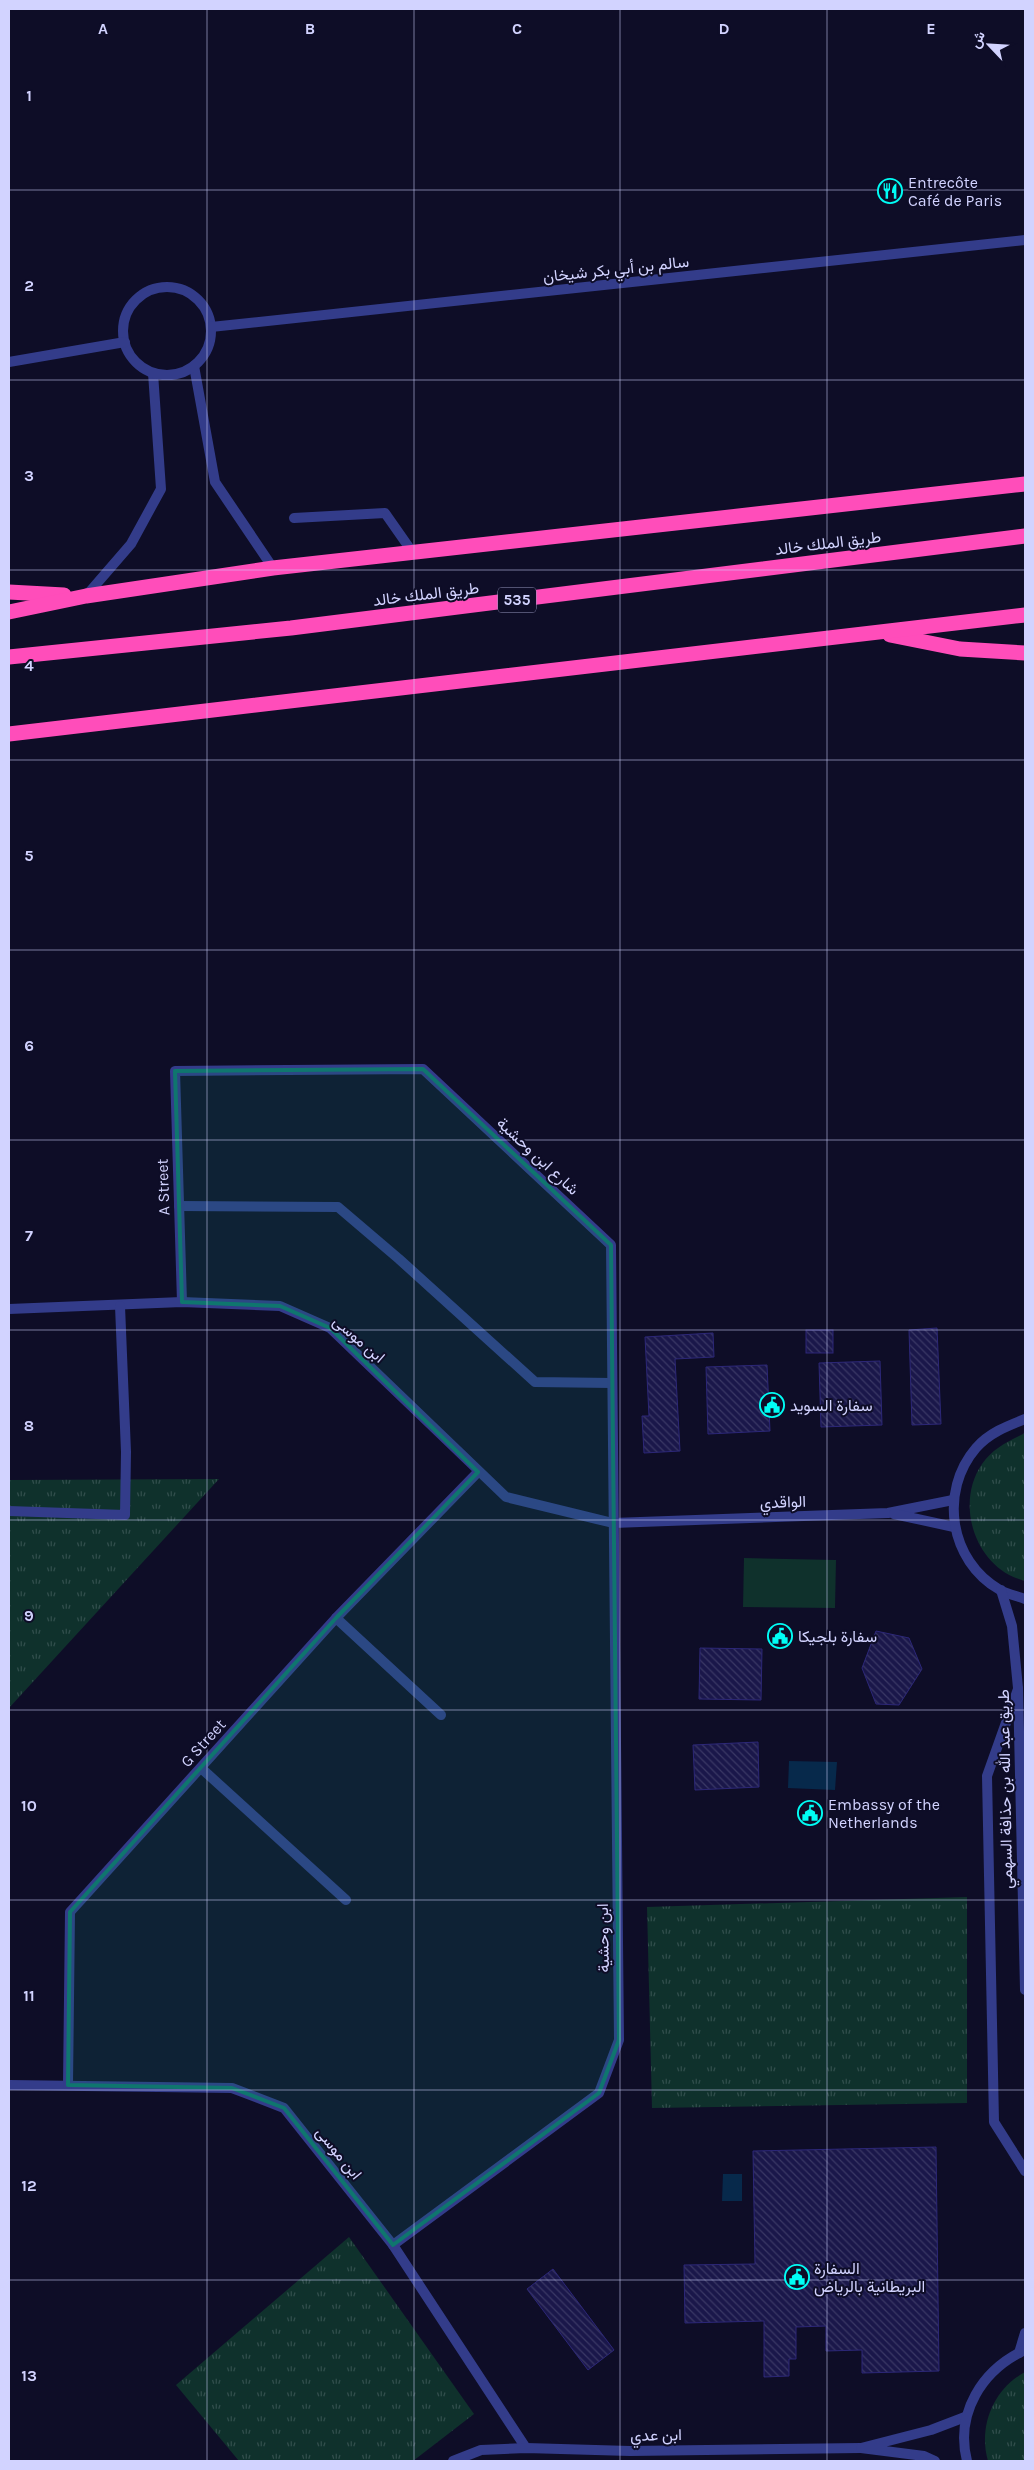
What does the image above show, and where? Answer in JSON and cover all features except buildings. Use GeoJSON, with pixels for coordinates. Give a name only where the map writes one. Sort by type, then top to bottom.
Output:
{"type":"FeatureCollection","features":[{"type":"Feature","properties":{"kind":"highway"},"geometry":{"type":"LineString","coordinates":[[9,612],[86,596],[273,568],[1025,484]]}},
{"type":"Feature","properties":{"kind":"highway","name":"طريق الملك خالد"},"geometry":{"type":"LineString","coordinates":[[9,657],[291,628],[1025,536]]}},
{"type":"Feature","properties":{"kind":"highway"},"geometry":{"type":"LineString","coordinates":[[9,592],[86,596]]}},
{"type":"Feature","properties":{"kind":"highway"},"geometry":{"type":"LineString","coordinates":[[9,734],[1025,615]]}},
{"type":"Feature","properties":{"kind":"highway"},"geometry":{"type":"LineString","coordinates":[[876,632],[960,649],[1025,653]]}},
{"type":"Feature","properties":{"kind":"street","name":"سالم بن أبي بكر شيخان"},"geometry":{"type":"LineString","coordinates":[[211,327],[1025,240]]}},
{"type":"Feature","properties":{"kind":"street"},"geometry":{"type":"LineString","coordinates":[[160,288],[174,288],[188,292],[200,301],[207,313],[211,327],[210,342],[204,355],[194,366],[182,373],[168,375],[153,373],[140,366],[130,355],[125,342],[124,328],[127,313],[140,297],[160,288]]}},
{"type":"Feature","properties":{"kind":"street"},"geometry":{"type":"LineString","coordinates":[[9,362],[125,342]]}},
{"type":"Feature","properties":{"kind":"street"},"geometry":{"type":"LineString","coordinates":[[194,366],[215,482],[273,568]]}},
{"type":"Feature","properties":{"kind":"street"},"geometry":{"type":"LineString","coordinates":[[86,596],[131,544],[161,488],[153,373]]}},
{"type":"Feature","properties":{"kind":"street"},"geometry":{"type":"LineString","coordinates":[[294,518],[385,513],[413,553]]}},
{"type":"Feature","properties":{"kind":"street","name":"شارع ابن وحشية"},"geometry":{"type":"LineString","coordinates":[[175,1071],[424,1069],[611,1244],[613,1523]]}},
{"type":"Feature","properties":{"kind":"street","name":"A Street"},"geometry":{"type":"LineString","coordinates":[[175,1071],[182,1302]]}},
{"type":"Feature","properties":{"kind":"street"},"geometry":{"type":"LineString","coordinates":[[179,1206],[338,1207],[399,1258],[535,1382],[612,1383]]}},
{"type":"Feature","properties":{"kind":"street","name":"ابن موسى"},"geometry":{"type":"LineString","coordinates":[[9,1309],[182,1302],[280,1306],[330,1328],[506,1497],[613,1523]]}},
{"type":"Feature","properties":{"kind":"street"},"geometry":{"type":"LineString","coordinates":[[9,1511],[125,1515],[126,1452],[120,1306]]}},
{"type":"Feature","properties":{"kind":"street"},"geometry":{"type":"LineString","coordinates":[[1025,1419],[999,1429],[977,1447],[961,1471],[953,1500],[954,1527],[963,1552],[979,1574],[1000,1590],[1025,1599]]}},
{"type":"Feature","properties":{"kind":"street","name":"G Street"},"geometry":{"type":"LineString","coordinates":[[68,2085],[70,1912],[336,1618],[478,1472]]}},
{"type":"Feature","properties":{"kind":"street","name":"الواقدي"},"geometry":{"type":"LineString","coordinates":[[613,1523],[888,1513],[953,1500]]}},
{"type":"Feature","properties":{"kind":"street"},"geometry":{"type":"LineString","coordinates":[[888,1513],[954,1527]]}},
{"type":"Feature","properties":{"kind":"street","name":"ابن وحشية"},"geometry":{"type":"LineString","coordinates":[[393,2245],[599,2093],[619,2040],[613,1523]]}},
{"type":"Feature","properties":{"kind":"street","name":"طريق عبد الله بن حذافة السهمي"},"geometry":{"type":"LineString","coordinates":[[1000,1590],[1012,1626],[1018,1688],[1025,1990]]}},
{"type":"Feature","properties":{"kind":"street"},"geometry":{"type":"LineString","coordinates":[[336,1618],[441,1716]]}},
{"type":"Feature","properties":{"kind":"street"},"geometry":{"type":"LineString","coordinates":[[1018,1688],[987,1776],[987,1786],[994,2122],[1025,2171]]}},
{"type":"Feature","properties":{"kind":"street"},"geometry":{"type":"LineString","coordinates":[[201,1768],[346,1900]]}},
{"type":"Feature","properties":{"kind":"street","name":"ابن موسى"},"geometry":{"type":"LineString","coordinates":[[9,2085],[232,2088],[284,2108],[393,2245],[526,2448]]}},
{"type":"Feature","properties":{"kind":"street"},"geometry":{"type":"LineString","coordinates":[[967,2461],[964,2450],[965,2417],[978,2390],[992,2372],[1022,2351],[1025,2333]]}},
{"type":"Feature","properties":{"kind":"street"},"geometry":{"type":"LineString","coordinates":[[861,2448],[931,2430],[965,2417]]}},
{"type":"Feature","properties":{"kind":"street","name":"ابن عدي"},"geometry":{"type":"LineString","coordinates":[[453,2461],[481,2450],[526,2448],[630,2456],[861,2448]]}},
{"type":"Feature","properties":{"kind":"street"},"geometry":{"type":"LineString","coordinates":[[861,2448],[924,2456],[935,2461]]}},
{"type":"Feature","properties":{"kind":"highlighted area"},"geometry":{"type":"Polygon","coordinates":[[[423,1069],[611,1245],[619,2040],[599,2093],[393,2245],[284,2108],[232,2088],[68,2085],[70,1912],[336,1618],[478,1472],[330,1328],[280,1306],[182,1302],[175,1071],[423,1069]]]}},
{"type":"Feature","properties":{"kind":"green space"},"geometry":{"type":"Polygon","coordinates":[[[1025,1433],[1025,1581],[1008,1574],[982,1550],[970,1516],[970,1498],[974,1480],[986,1458],[1025,1433]]]}},
{"type":"Feature","properties":{"kind":"green space"},"geometry":{"type":"Polygon","coordinates":[[[219,1479],[9,1708],[9,1480],[219,1479]]]}},
{"type":"Feature","properties":{"kind":"green space"},"geometry":{"type":"Polygon","coordinates":[[[744,1558],[836,1560],[835,1608],[743,1607],[744,1558]]]}},
{"type":"Feature","properties":{"kind":"green space"},"geometry":{"type":"Polygon","coordinates":[[[967,1897],[967,2103],[652,2108],[647,1907],[967,1897]]]}},
{"type":"Feature","properties":{"kind":"green space"},"geometry":{"type":"Polygon","coordinates":[[[349,2237],[474,2414],[413,2461],[239,2461],[176,2385],[349,2237]]]}},
{"type":"Feature","properties":{"kind":"green space"},"geometry":{"type":"Polygon","coordinates":[[[1025,2372],[1025,2461],[988,2461],[985,2435],[991,2410],[1004,2388],[1025,2372]]]}},
{"type":"Feature","properties":{"kind":"water"},"geometry":{"type":"Polygon","coordinates":[[[789,1761],[837,1762],[835,1790],[788,1788],[789,1761]]]}},
{"type":"Feature","properties":{"kind":"water"},"geometry":{"type":"Polygon","coordinates":[[[723,2174],[742,2174],[742,2201],[722,2201],[723,2174]]]}},
{"type":"Feature","properties":{"kind":"place","name":"Entrecôte Café de Paris"},"geometry":{"type":"Point","coordinates":[890,191]}},
{"type":"Feature","properties":{"kind":"place","name":"سفارة السويد"},"geometry":{"type":"Point","coordinates":[772,1405]}},
{"type":"Feature","properties":{"kind":"place","name":"سفارة بلجيكا"},"geometry":{"type":"Point","coordinates":[780,1636]}},
{"type":"Feature","properties":{"kind":"place","name":"Embassy of the Netherlands"},"geometry":{"type":"Point","coordinates":[810,1813]}},
{"type":"Feature","properties":{"kind":"place","name":"السفارة البريطانية بالرياض"},"geometry":{"type":"Point","coordinates":[797,2277]}}]}
